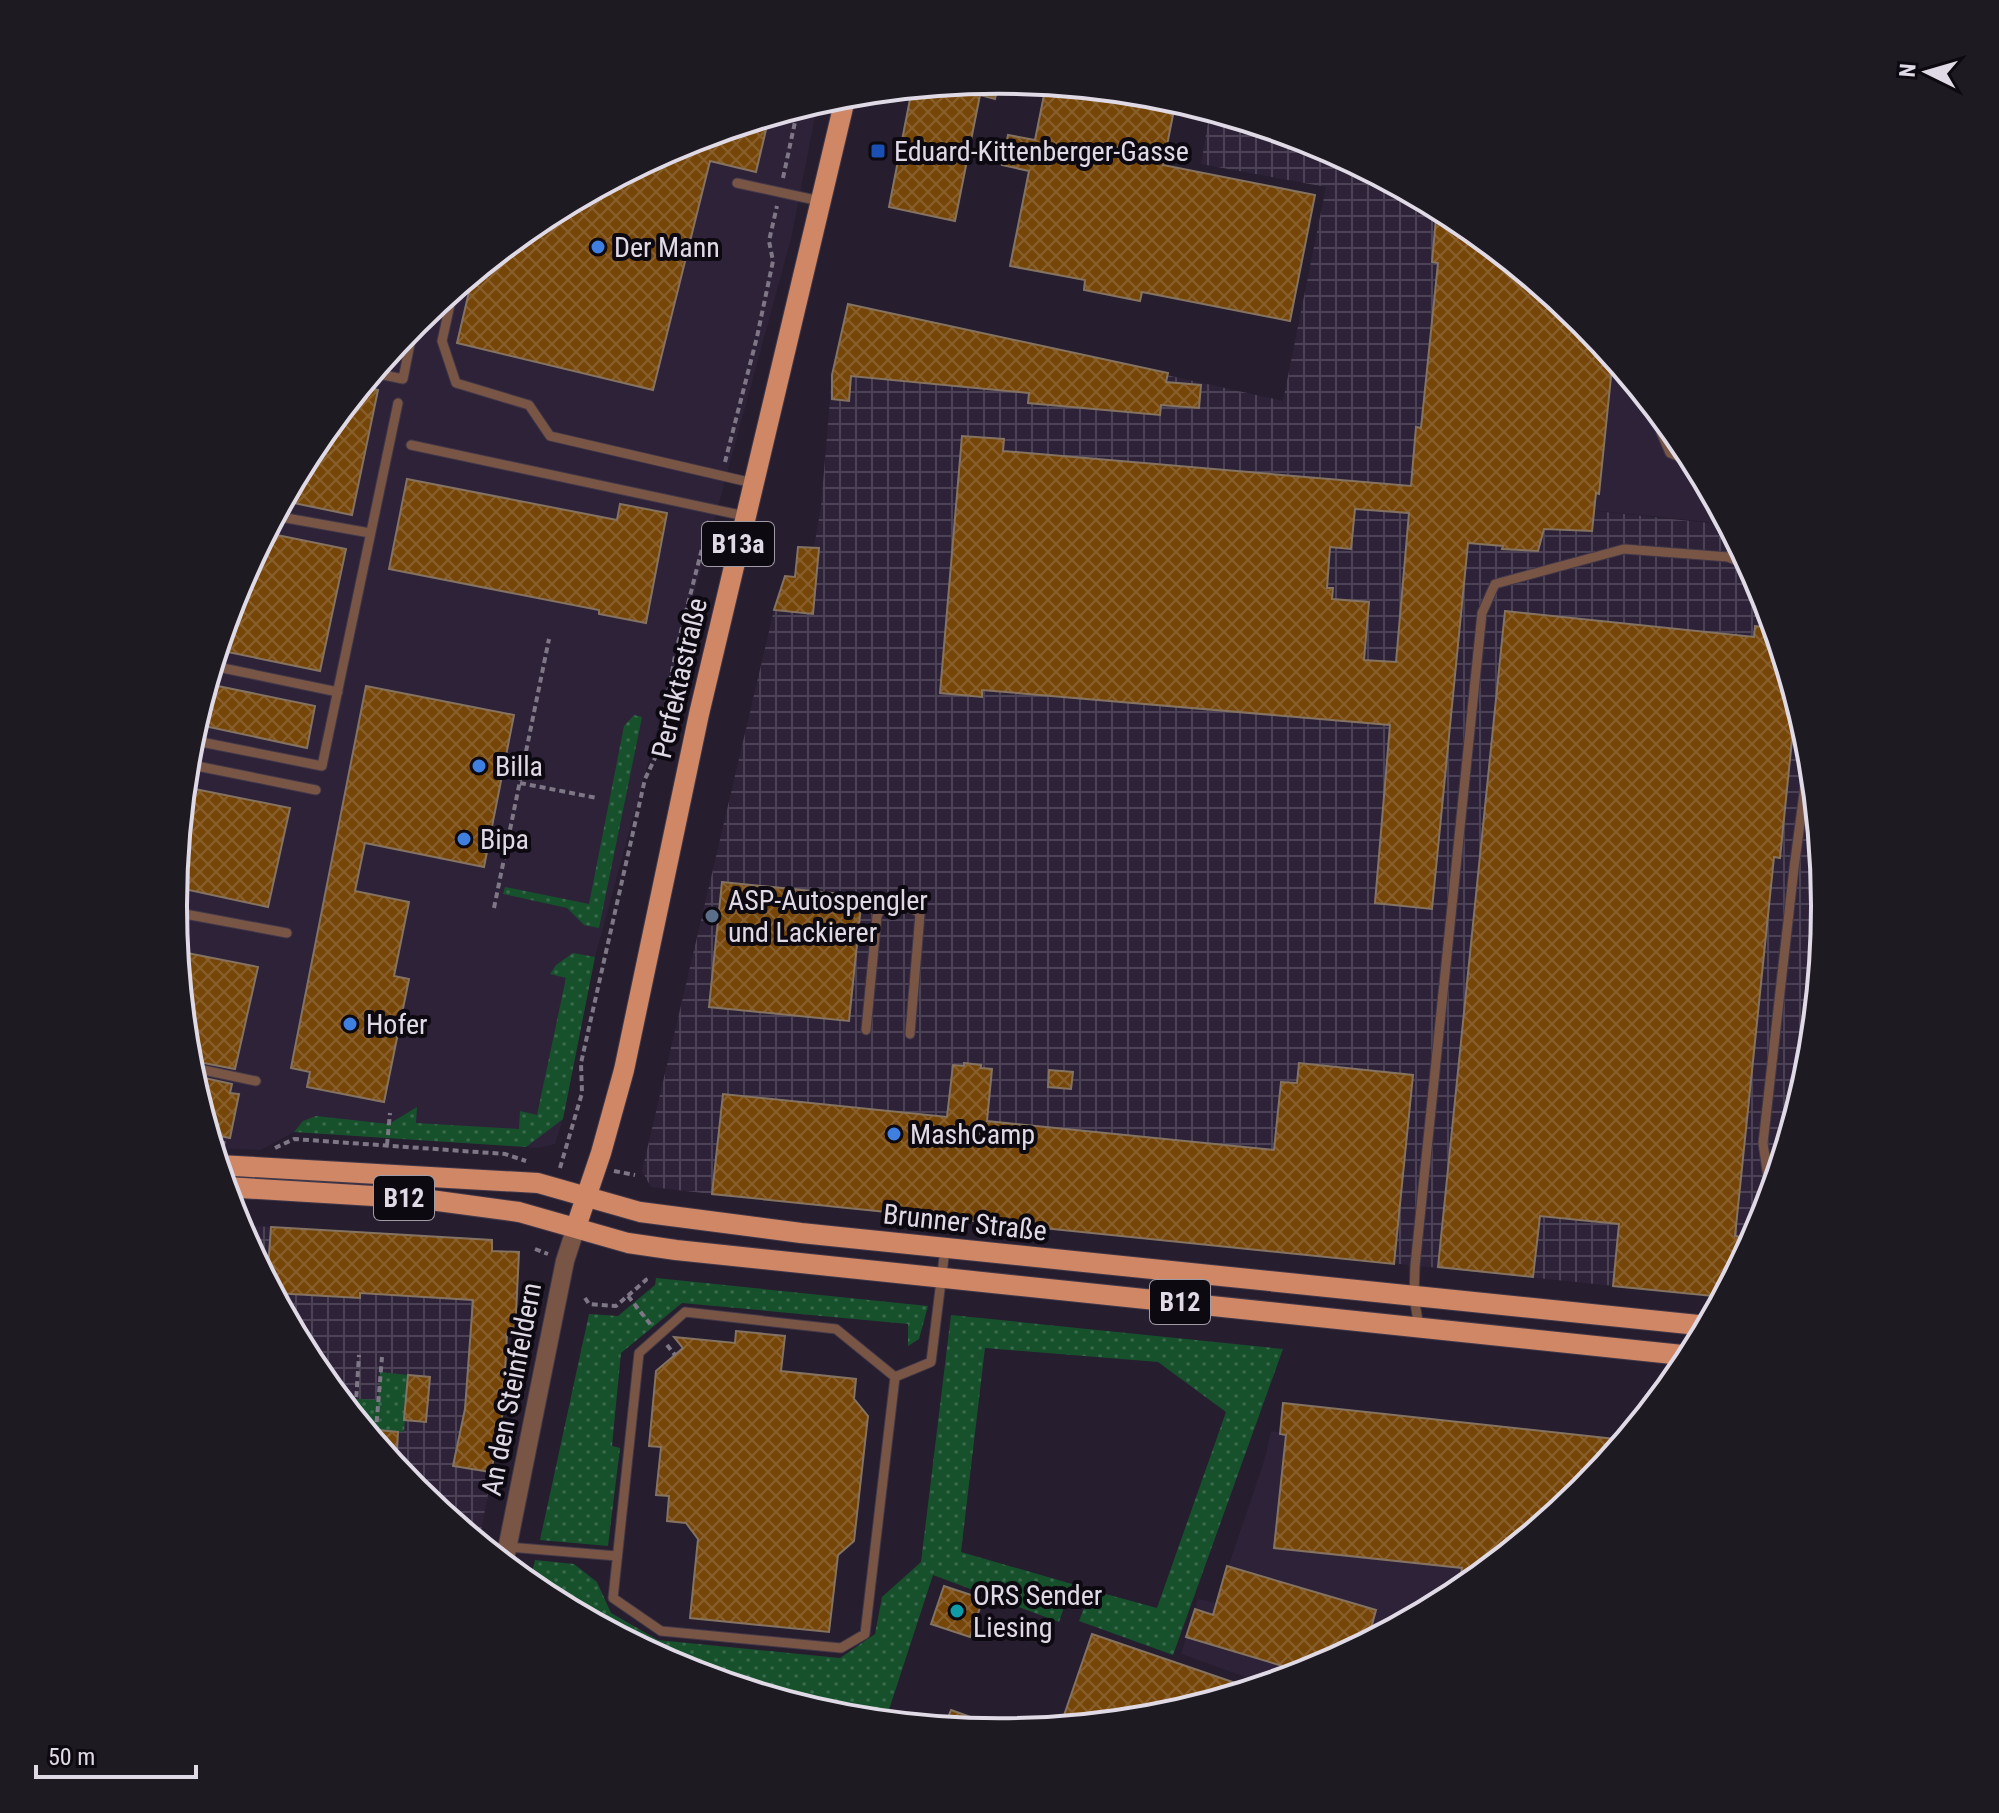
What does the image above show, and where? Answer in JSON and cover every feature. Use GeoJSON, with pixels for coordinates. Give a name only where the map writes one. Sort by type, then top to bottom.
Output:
{"type":"FeatureCollection","features":[{"type":"Feature","properties":{"kind":"main road","name":"Perfektastraße"},"geometry":{"type":"LineString","coordinates":[[576,1227],[624,1070],[676,816],[843,110]]}},
{"type":"Feature","properties":{"kind":"main road","name":"Brunner Straße"},"geometry":{"type":"LineString","coordinates":[[229,1166],[538,1183],[640,1212],[945,1249],[1696,1325]]}},
{"type":"Feature","properties":{"kind":"main road","name":"Brunner Straße"},"geometry":{"type":"LineString","coordinates":[[238,1188],[423,1199],[532,1213],[628,1243],[676,1250],[1677,1354]]}},
{"type":"Feature","properties":{"kind":"street","name":"An den Steinfeldern"},"geometry":{"type":"LineString","coordinates":[[507,1552],[565,1261],[576,1227]]}},
{"type":"Feature","properties":{"kind":"lane"},"geometry":{"type":"LineString","coordinates":[[737,183],[821,201]]}},
{"type":"Feature","properties":{"kind":"lane"},"geometry":{"type":"LineString","coordinates":[[449,310],[442,341],[456,383],[529,405],[550,436],[753,483]]}},
{"type":"Feature","properties":{"kind":"lane"},"geometry":{"type":"LineString","coordinates":[[385,375],[403,379],[409,349]]}},
{"type":"Feature","properties":{"kind":"lane"},"geometry":{"type":"LineString","coordinates":[[204,743],[322,766],[398,403]]}},
{"type":"Feature","properties":{"kind":"lane"},"geometry":{"type":"LineString","coordinates":[[411,445],[745,516]]}},
{"type":"Feature","properties":{"kind":"lane"},"geometry":{"type":"LineString","coordinates":[[286,518],[370,533]]}},
{"type":"Feature","properties":{"kind":"lane"},"geometry":{"type":"LineString","coordinates":[[1419,1327],[1414,1297],[1415,1266],[1482,613],[1495,584],[1624,549],[1734,559]]}},
{"type":"Feature","properties":{"kind":"lane"},"geometry":{"type":"LineString","coordinates":[[223,668],[338,692]]}},
{"type":"Feature","properties":{"kind":"lane"},"geometry":{"type":"LineString","coordinates":[[200,767],[316,790]]}},
{"type":"Feature","properties":{"kind":"lane"},"geometry":{"type":"LineString","coordinates":[[1767,1173],[1763,1143],[1804,794]]}},
{"type":"Feature","properties":{"kind":"lane"},"geometry":{"type":"LineString","coordinates":[[866,1030],[880,910],[914,909],[920,914],[910,1034]]}},
{"type":"Feature","properties":{"kind":"lane"},"geometry":{"type":"LineString","coordinates":[[187,914],[287,933]]}},
{"type":"Feature","properties":{"kind":"lane"},"geometry":{"type":"LineString","coordinates":[[204,1070],[256,1081]]}},
{"type":"Feature","properties":{"kind":"lane"},"geometry":{"type":"LineString","coordinates":[[895,1377],[931,1362],[945,1249]]}},
{"type":"Feature","properties":{"kind":"lane"},"geometry":{"type":"LineString","coordinates":[[685,1312],[836,1329],[895,1377],[865,1634],[841,1648],[661,1631],[613,1598],[639,1353],[685,1312]]}},
{"type":"Feature","properties":{"kind":"lane"},"geometry":{"type":"LineString","coordinates":[[511,1555],[617,1556]]}},
{"type":"Feature","properties":{"kind":"path"},"geometry":{"type":"LineString","coordinates":[[721,476],[773,261],[769,241],[795,121]]}},
{"type":"Feature","properties":{"kind":"path"},"geometry":{"type":"LineString","coordinates":[[551,1166],[560,1168],[582,1093],[581,1063],[645,779],[656,756],[676,651],[713,508]]}},
{"type":"Feature","properties":{"kind":"path"},"geometry":{"type":"LineString","coordinates":[[494,908],[549,639]]}},
{"type":"Feature","properties":{"kind":"path"},"geometry":{"type":"LineString","coordinates":[[520,783],[597,798]]}},
{"type":"Feature","properties":{"kind":"path"},"geometry":{"type":"LineString","coordinates":[[387,1145],[390,1113]]}},
{"type":"Feature","properties":{"kind":"path"},"geometry":{"type":"LineString","coordinates":[[272,1150],[294,1139],[505,1154],[532,1162]]}},
{"type":"Feature","properties":{"kind":"path"},"geometry":{"type":"LineString","coordinates":[[585,1298],[589,1304],[616,1306],[646,1280],[643,1275]]}},
{"type":"Feature","properties":{"kind":"path"},"geometry":{"type":"LineString","coordinates":[[628,1296],[653,1327]]}},
{"type":"Feature","properties":{"kind":"path"},"geometry":{"type":"LineString","coordinates":[[356,1402],[359,1355]]}},
{"type":"Feature","properties":{"kind":"path"},"geometry":{"type":"LineString","coordinates":[[376,1427],[382,1357]]}},
{"type":"Feature","properties":{"kind":"shaded area"},"geometry":{"type":"Polygon","coordinates":[[[815,116],[791,239],[595,957],[563,1119],[555,1144],[539,1148],[294,1132],[261,1150],[224,1148],[215,1117],[194,1013],[187,906],[189,853],[203,748],[230,645],[271,547],[296,500],[355,412],[389,371],[425,332],[505,262],[593,203],[640,178],[738,137],[815,116]]]}},
{"type":"Feature","properties":{"kind":"shaded area"},"geometry":{"type":"Polygon","coordinates":[[[1208,122],[1261,137],[1359,178],[1406,203],[1497,264],[1473,498],[1716,524],[1728,547],[1769,645],[1784,696],[1805,800],[1812,906],[1805,1013],[1784,1117],[1750,1217],[1712,1296],[651,1187],[642,1171],[774,610],[785,576],[795,577],[798,547],[814,547],[821,507],[832,375],[848,304],[1283,401],[1326,187],[1201,164],[1208,122]]]}},
{"type":"Feature","properties":{"kind":"shaded area"},"geometry":{"type":"Polygon","coordinates":[[[1497,264],[1574,332],[1610,371],[1675,455],[1715,523],[1473,498],[1497,264]]]}},
{"type":"Feature","properties":{"kind":"shaded area"},"geometry":{"type":"Polygon","coordinates":[[[253,1226],[492,1240],[492,1251],[519,1252],[515,1334],[507,1334],[503,1412],[481,1531],[425,1481],[355,1401],[296,1313],[253,1226]]]}},
{"type":"Feature","properties":{"kind":"shaded area"},"geometry":{"type":"Polygon","coordinates":[[[1283,1403],[1613,1439],[1535,1517],[1451,1582],[1359,1635],[1251,1679],[1181,1654],[1198,1599],[1216,1603],[1265,1458],[1271,1431],[1280,1432],[1283,1403]]]}},
{"type":"Feature","properties":{"kind":"green space"},"geometry":{"type":"Polygon","coordinates":[[[634,715],[642,717],[599,928],[584,925],[567,908],[503,894],[505,887],[589,904],[624,726],[634,715]]]}},
{"type":"Feature","properties":{"kind":"green space"},"geometry":{"type":"Polygon","coordinates":[[[573,953],[595,957],[563,1119],[526,1147],[294,1132],[303,1121],[316,1116],[389,1124],[417,1107],[416,1123],[519,1129],[520,1111],[537,1115],[566,978],[550,974],[556,965],[573,953]]]}},
{"type":"Feature","properties":{"kind":"green space"},"geometry":{"type":"Polygon","coordinates":[[[656,1278],[928,1306],[919,1339],[908,1346],[908,1324],[682,1303],[621,1353],[612,1446],[620,1448],[608,1546],[540,1540],[589,1314],[618,1316],[655,1285],[656,1278]]]}},
{"type":"Feature","properties":{"kind":"green space"},"geometry":{"type":"Polygon","coordinates":[[[951,1315],[1283,1349],[1173,1655],[1079,1621],[1091,1590],[1157,1608],[1226,1412],[1158,1362],[985,1348],[961,1552],[1072,1584],[1059,1622],[933,1575],[889,1711],[789,1691],[689,1657],[593,1610],[532,1571],[535,1560],[574,1564],[597,1582],[611,1613],[658,1640],[840,1658],[875,1634],[882,1597],[921,1562],[951,1315]]]}},
{"type":"Feature","properties":{"kind":"green space"},"geometry":{"type":"Polygon","coordinates":[[[380,1372],[408,1375],[404,1432],[379,1430],[353,1399],[378,1400],[380,1372]]]}},
{"type":"Feature","properties":{"kind":"building"},"geometry":{"type":"Polygon","coordinates":[[[996,94],[995,99],[980,95],[955,221],[889,207],[910,99],[946,96],[996,94]]]}},
{"type":"Feature","properties":{"kind":"building"},"geometry":{"type":"Polygon","coordinates":[[[1044,96],[1106,101],[1158,110],[1173,114],[1163,165],[1315,195],[1290,321],[1142,292],[1140,301],[1084,290],[1085,280],[1010,266],[1029,171],[1002,165],[1008,135],[1035,140],[1044,96]]]}},
{"type":"Feature","properties":{"kind":"building","name":"Der Mann"},"geometry":{"type":"Polygon","coordinates":[[[766,129],[756,172],[710,161],[653,390],[457,343],[469,292],[548,231],[640,178],[689,156],[766,129]]]}},
{"type":"Feature","properties":{"kind":"building"},"geometry":{"type":"Polygon","coordinates":[[[1436,222],[1494,262],[1535,296],[1611,373],[1599,494],[1596,493],[1592,531],[1544,529],[1538,551],[1468,543],[1432,909],[1375,903],[1390,725],[982,690],[982,697],[940,693],[962,436],[1004,439],[1003,451],[1411,486],[1416,427],[1421,428],[1438,263],[1432,262],[1436,222]],[[1355,509],[1351,549],[1330,547],[1327,588],[1333,588],[1332,599],[1369,602],[1364,660],[1396,662],[1409,513],[1355,509]]]}},
{"type":"Feature","properties":{"kind":"building"},"geometry":{"type":"Polygon","coordinates":[[[848,304],[1168,373],[1166,382],[1201,385],[1199,408],[1161,405],[1160,415],[1028,403],[1029,393],[851,376],[849,401],[832,399],[832,375],[848,304]]]}},
{"type":"Feature","properties":{"kind":"building"},"geometry":{"type":"Polygon","coordinates":[[[374,389],[378,390],[352,515],[294,503],[324,455],[374,389]]]}},
{"type":"Feature","properties":{"kind":"building"},"geometry":{"type":"Polygon","coordinates":[[[407,479],[617,520],[620,504],[667,513],[646,623],[599,614],[599,610],[389,569],[407,479]]]}},
{"type":"Feature","properties":{"kind":"building"},"geometry":{"type":"Polygon","coordinates":[[[277,535],[346,549],[320,671],[228,652],[277,535]]]}},
{"type":"Feature","properties":{"kind":"building"},"geometry":{"type":"Polygon","coordinates":[[[798,547],[819,548],[813,614],[774,610],[785,576],[795,577],[798,547]]]}},
{"type":"Feature","properties":{"kind":"building"},"geometry":{"type":"Polygon","coordinates":[[[1505,611],[1754,637],[1755,626],[1762,627],[1793,733],[1780,858],[1774,857],[1735,1236],[1741,1237],[1728,1266],[1712,1296],[1613,1286],[1619,1224],[1540,1216],[1533,1277],[1438,1267],[1505,611]]]}},
{"type":"Feature","properties":{"kind":"building"},"geometry":{"type":"Polygon","coordinates":[[[218,686],[315,706],[307,748],[208,727],[218,686]]]}},
{"type":"Feature","properties":{"kind":"building"},"geometry":{"type":"Polygon","coordinates":[[[366,686],[514,715],[484,867],[365,843],[355,891],[409,902],[394,976],[409,979],[384,1102],[307,1087],[310,1072],[291,1068],[366,686]]]}},
{"type":"Feature","properties":{"kind":"building"},"geometry":{"type":"Polygon","coordinates":[[[196,789],[290,808],[268,907],[188,890],[196,789]]]}},
{"type":"Feature","properties":{"kind":"building"},"geometry":{"type":"Polygon","coordinates":[[[722,882],[862,896],[849,1021],[709,1007],[722,882]]]}},
{"type":"Feature","properties":{"kind":"building"},"geometry":{"type":"Polygon","coordinates":[[[189,953],[258,967],[235,1069],[203,1063],[189,953]]]}},
{"type":"Feature","properties":{"kind":"building"},"geometry":{"type":"Polygon","coordinates":[[[964,1063],[992,1069],[987,1121],[1274,1150],[1281,1082],[1297,1083],[1299,1063],[1413,1075],[1394,1264],[712,1194],[723,1094],[947,1117],[953,1065],[964,1066],[964,1063]]]}},
{"type":"Feature","properties":{"kind":"building"},"geometry":{"type":"Polygon","coordinates":[[[1049,1070],[1073,1072],[1071,1089],[1048,1087],[1049,1070]]]}},
{"type":"Feature","properties":{"kind":"building"},"geometry":{"type":"Polygon","coordinates":[[[206,1078],[232,1084],[230,1093],[239,1094],[230,1138],[221,1136],[206,1078]]]}},
{"type":"Feature","properties":{"kind":"building"},"geometry":{"type":"Polygon","coordinates":[[[271,1227],[492,1240],[492,1251],[519,1252],[515,1334],[507,1333],[503,1412],[491,1472],[453,1466],[465,1409],[473,1300],[360,1293],[360,1298],[286,1294],[269,1261],[271,1227]]]}},
{"type":"Feature","properties":{"kind":"building"},"geometry":{"type":"Polygon","coordinates":[[[736,1331],[785,1336],[781,1371],[856,1379],[854,1399],[868,1416],[854,1541],[838,1555],[829,1632],[690,1618],[698,1539],[686,1523],[667,1521],[669,1496],[656,1495],[661,1447],[649,1446],[656,1371],[683,1348],[674,1337],[735,1343],[736,1331]]]}},
{"type":"Feature","properties":{"kind":"building"},"geometry":{"type":"Polygon","coordinates":[[[408,1375],[430,1377],[426,1422],[404,1420],[408,1375]]]}},
{"type":"Feature","properties":{"kind":"building"},"geometry":{"type":"Polygon","coordinates":[[[1283,1403],[1613,1439],[1535,1517],[1461,1575],[1462,1568],[1274,1548],[1286,1435],[1280,1434],[1283,1403]]]}},
{"type":"Feature","properties":{"kind":"building"},"geometry":{"type":"Polygon","coordinates":[[[379,1430],[398,1432],[397,1451],[379,1430]]]}},
{"type":"Feature","properties":{"kind":"building"},"geometry":{"type":"Polygon","coordinates":[[[1227,1566],[1376,1610],[1371,1629],[1285,1667],[1186,1637],[1195,1609],[1213,1615],[1227,1566]]]}},
{"type":"Feature","properties":{"kind":"building","name":"ORS Sender Liesing"},"geometry":{"type":"Polygon","coordinates":[[[944,1586],[983,1599],[970,1637],[931,1624],[944,1586]]]}},
{"type":"Feature","properties":{"kind":"building"},"geometry":{"type":"Polygon","coordinates":[[[1092,1634],[1236,1683],[1158,1703],[1064,1716],[1092,1634]]]}},
{"type":"Feature","properties":{"kind":"building"},"geometry":{"type":"Polygon","coordinates":[[[951,1710],[974,1718],[948,1717],[951,1710]]]}},
{"type":"Feature","properties":{"kind":"place","name":"Eduard-Kittenberger-Gasse"},"geometry":{"type":"Point","coordinates":[878,151]}},
{"type":"Feature","properties":{"kind":"place","name":"Der Mann"},"geometry":{"type":"Point","coordinates":[598,247]}},
{"type":"Feature","properties":{"kind":"place","name":"Billa"},"geometry":{"type":"Point","coordinates":[479,766]}},
{"type":"Feature","properties":{"kind":"place","name":"Bipa"},"geometry":{"type":"Point","coordinates":[464,839]}},
{"type":"Feature","properties":{"kind":"place","name":"ASP-Autospengler und Lackierer"},"geometry":{"type":"Point","coordinates":[712,916]}},
{"type":"Feature","properties":{"kind":"place","name":"Hofer"},"geometry":{"type":"Point","coordinates":[350,1024]}},
{"type":"Feature","properties":{"kind":"place","name":"MashCamp"},"geometry":{"type":"Point","coordinates":[894,1134]}},
{"type":"Feature","properties":{"kind":"place","name":"ORS Sender Liesing"},"geometry":{"type":"Point","coordinates":[957,1611]}}]}
